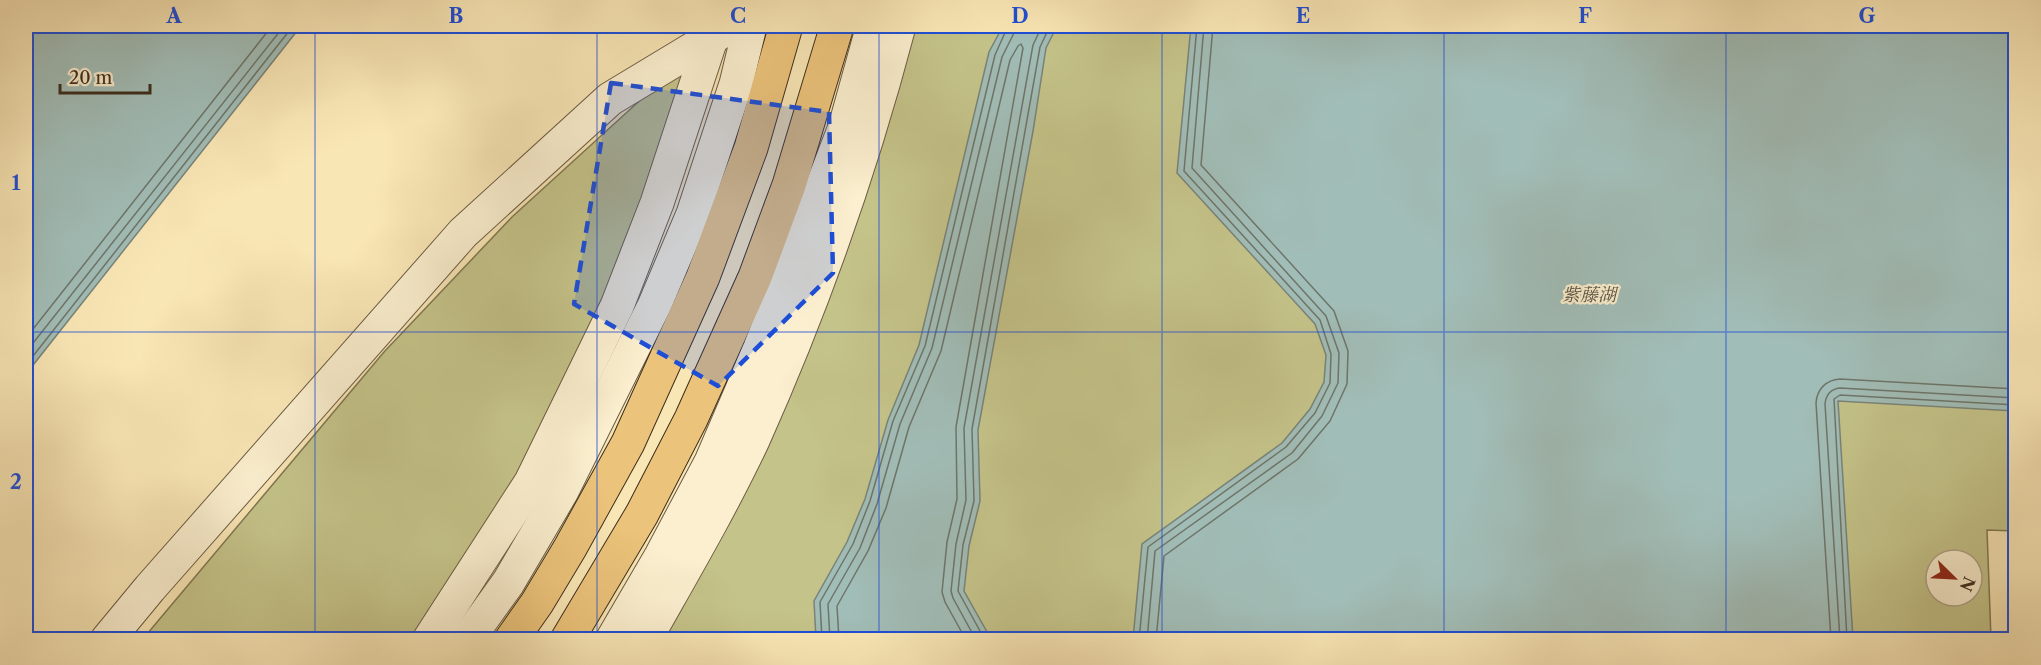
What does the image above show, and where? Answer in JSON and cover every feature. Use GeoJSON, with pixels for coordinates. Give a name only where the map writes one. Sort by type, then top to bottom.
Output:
{"type":"FeatureCollection","features":[{"type":"Feature","properties":{"kind":"main road"},"geometry":{"type":"LineString","coordinates":[[511,639],[537,603],[570,548],[628,444],[703,277],[751,148],[786,26]]}},
{"type":"Feature","properties":{"kind":"main road"},"geometry":{"type":"LineString","coordinates":[[570,634],[642,514],[691,418],[755,277],[789,185],[837,26]]}},
{"type":"Feature","properties":{"kind":"street"},"geometry":{"type":"LineString","coordinates":[[467,639],[508,583],[562,491],[655,304],[693,214],[736,84],[750,26]]}},
{"type":"Feature","properties":{"kind":"street"},"geometry":{"type":"LineString","coordinates":[[612,639],[661,556],[711,462],[756,358],[845,128],[873,26]]}},
{"type":"Feature","properties":{"kind":"street"},"geometry":{"type":"LineString","coordinates":[[645,639],[752,441],[804,318],[844,210],[881,96],[899,26]]}},
{"type":"Feature","properties":{"kind":"street"},"geometry":{"type":"LineString","coordinates":[[107,639],[463,233],[610,99],[722,31]]}},
{"type":"Feature","properties":{"kind":"street"},"geometry":{"type":"LineString","coordinates":[[429,639],[531,482],[617,306],[722,31]]}},
{"type":"Feature","properties":{"kind":"highlighted area"},"geometry":{"type":"Polygon","coordinates":[[[611,83],[829,112],[833,273],[718,386],[574,304],[611,83]]]}},
{"type":"Feature","properties":{"kind":"shaded area"},"geometry":{"type":"Polygon","coordinates":[[[905,26],[2015,26],[2016,531],[1987,530],[1991,639],[654,640],[905,26]]]}},
{"type":"Feature","properties":{"kind":"shaded area"},"geometry":{"type":"Polygon","coordinates":[[[699,54],[614,297],[532,463],[417,639],[142,640],[384,352],[512,217],[659,83],[699,54]]]}},
{"type":"Feature","properties":{"kind":"water"},"geometry":{"type":"Polygon","coordinates":[[[26,26],[301,26],[26,374],[26,26]]]}},
{"type":"Feature","properties":{"kind":"water"},"geometry":{"type":"Polygon","coordinates":[[[1003,26],[1057,26],[1046,48],[978,430],[980,501],[969,546],[964,591],[991,639],[816,639],[814,601],[847,542],[865,499],[888,420],[919,345],[989,52],[1003,26]]]}},
{"type":"Feature","properties":{"kind":"water","name":"紫藤湖"},"geometry":{"type":"Polygon","coordinates":[[[1191,26],[2015,26],[2015,411],[1838,401],[1853,639],[1133,639],[1142,544],[1282,443],[1310,409],[1324,382],[1326,355],[1315,324],[1177,173],[1191,26]]]}}]}
